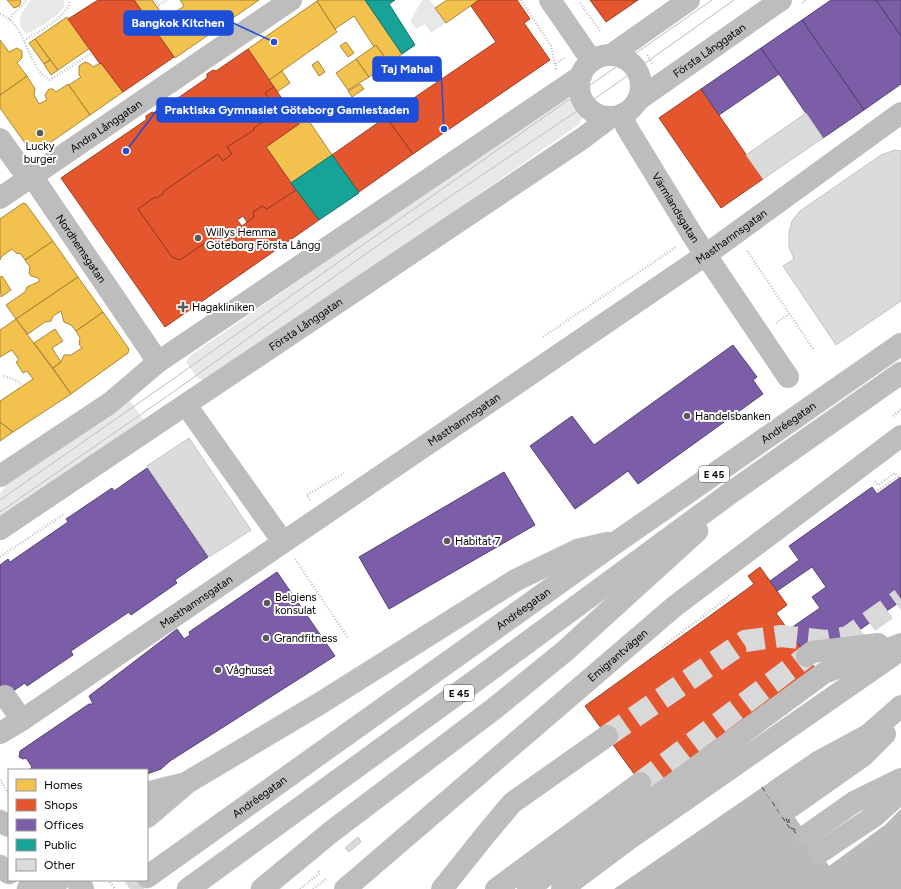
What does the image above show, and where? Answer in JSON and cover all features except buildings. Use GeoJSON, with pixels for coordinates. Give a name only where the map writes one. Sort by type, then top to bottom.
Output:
{"type":"FeatureCollection","features":[{"type":"Feature","properties":{"kind":"main road","name":"Andra Långgatan"},"geometry":{"type":"LineString","coordinates":[[0,198],[291,0]]}},
{"type":"Feature","properties":{"kind":"main road"},"geometry":{"type":"LineString","coordinates":[[550,0],[595,64]]}},
{"type":"Feature","properties":{"kind":"main road"},"geometry":{"type":"LineString","coordinates":[[0,476],[110,403],[158,362],[689,0]]}},
{"type":"Feature","properties":{"kind":"main road","name":"Första Långgatan"},"geometry":{"type":"LineString","coordinates":[[0,529],[186,406],[583,138],[781,0]]}},
{"type":"Feature","properties":{"kind":"main road"},"geometry":{"type":"LineString","coordinates":[[622,57],[630,62],[636,70],[641,84],[624,110],[597,114],[586,105],[580,92],[595,64],[622,57]]}},
{"type":"Feature","properties":{"kind":"main road","name":"Värmlandsgatan"},"geometry":{"type":"LineString","coordinates":[[624,110],[626,126],[693,236],[707,254],[788,377]]}},
{"type":"Feature","properties":{"kind":"main road","name":"Masthamnsgatan"},"geometry":{"type":"LineString","coordinates":[[0,733],[22,720],[707,254],[901,113]]}},
{"type":"Feature","properties":{"kind":"main road","name":"Nordhemsgatan"},"geometry":{"type":"LineString","coordinates":[[0,138],[20,167],[32,176],[158,362]]}},
{"type":"Feature","properties":{"kind":"main road","name":"Andréegatan"},"geometry":{"type":"LineString","coordinates":[[148,876],[621,539],[901,344]]}},
{"type":"Feature","properties":{"kind":"main road","name":"E 45"},"geometry":{"type":"LineString","coordinates":[[188,889],[475,682],[729,494],[901,373]]}},
{"type":"Feature","properties":{"kind":"main road"},"geometry":{"type":"LineString","coordinates":[[186,406],[283,542]]}},
{"type":"Feature","properties":{"kind":"main road","name":"Emigrantvägen"},"geometry":{"type":"LineString","coordinates":[[345,889],[675,606],[901,436]]}},
{"type":"Feature","properties":{"kind":"main road"},"geometry":{"type":"LineString","coordinates":[[262,889],[331,832],[483,718],[565,650],[692,537],[729,494]]}},
{"type":"Feature","properties":{"kind":"main road"},"geometry":{"type":"LineString","coordinates":[[148,816],[188,782],[312,708],[516,580],[578,550],[621,539]]}},
{"type":"Feature","properties":{"kind":"main road"},"geometry":{"type":"LineString","coordinates":[[810,660],[812,652],[901,645]]}},
{"type":"Feature","properties":{"kind":"main road"},"geometry":{"type":"LineString","coordinates":[[528,889],[621,819],[649,802],[824,673],[901,645]]}},
{"type":"Feature","properties":{"kind":"main road"},"geometry":{"type":"LineString","coordinates":[[546,889],[625,830],[829,686],[901,645]]}},
{"type":"Feature","properties":{"kind":"main road"},"geometry":{"type":"LineString","coordinates":[[562,889],[628,839],[901,645]]}},
{"type":"Feature","properties":{"kind":"main road"},"geometry":{"type":"LineString","coordinates":[[578,889],[901,658]]}},
{"type":"Feature","properties":{"kind":"main road"},"geometry":{"type":"LineString","coordinates":[[5,696],[22,720]]}},
{"type":"Feature","properties":{"kind":"main road"},"geometry":{"type":"LineString","coordinates":[[777,790],[818,762],[868,735],[901,706]]}},
{"type":"Feature","properties":{"kind":"main road"},"geometry":{"type":"LineString","coordinates":[[789,808],[863,756],[901,717]]}},
{"type":"Feature","properties":{"kind":"main road","name":"Masthamnsgatan"},"geometry":{"type":"LineString","coordinates":[[0,748],[12,738],[22,720]]}},
{"type":"Feature","properties":{"kind":"main road"},"geometry":{"type":"LineString","coordinates":[[442,889],[512,803],[606,736]]}},
{"type":"Feature","properties":{"kind":"main road"},"geometry":{"type":"LineString","coordinates":[[807,835],[854,802],[901,779]]}},
{"type":"Feature","properties":{"kind":"main road"},"geometry":{"type":"LineString","coordinates":[[148,793],[188,782]]}},
{"type":"Feature","properties":{"kind":"main road"},"geometry":{"type":"LineString","coordinates":[[496,889],[643,786],[512,889]]}},
{"type":"Feature","properties":{"kind":"main road"},"geometry":{"type":"LineString","coordinates":[[819,853],[876,815],[901,792]]}},
{"type":"Feature","properties":{"kind":"main road"},"geometry":{"type":"LineString","coordinates":[[0,866],[8,873]]}},
{"type":"Feature","properties":{"kind":"main road"},"geometry":{"type":"LineString","coordinates":[[16,881],[22,889]]}},
{"type":"Feature","properties":{"kind":"main road"},"geometry":{"type":"LineString","coordinates":[[28,889],[40,881]]}},
{"type":"Feature","properties":{"kind":"main road"},"geometry":{"type":"LineString","coordinates":[[77,881],[83,889]]}},
{"type":"Feature","properties":{"kind":"path"},"geometry":{"type":"LineString","coordinates":[[9,19],[27,0]]}},
{"type":"Feature","properties":{"kind":"path"},"geometry":{"type":"LineString","coordinates":[[24,41],[62,16],[70,6],[70,0]]}},
{"type":"Feature","properties":{"kind":"path"},"geometry":{"type":"LineString","coordinates":[[155,0],[159,5],[167,0]]}},
{"type":"Feature","properties":{"kind":"path"},"geometry":{"type":"LineString","coordinates":[[521,0],[551,46],[555,64]]}},
{"type":"Feature","properties":{"kind":"path"},"geometry":{"type":"LineString","coordinates":[[578,0],[601,32]]}},
{"type":"Feature","properties":{"kind":"path"},"geometry":{"type":"LineString","coordinates":[[0,14],[9,19],[24,41],[38,69],[44,77],[50,80],[92,53]]}},
{"type":"Feature","properties":{"kind":"path"},"geometry":{"type":"LineString","coordinates":[[635,38],[666,81]]}},
{"type":"Feature","properties":{"kind":"path"},"geometry":{"type":"LineString","coordinates":[[735,233],[814,350]]}},
{"type":"Feature","properties":{"kind":"path"},"geometry":{"type":"LineString","coordinates":[[4,376],[18,381],[22,386]]}},
{"type":"Feature","properties":{"kind":"path"},"geometry":{"type":"LineString","coordinates":[[877,491],[898,477],[895,473],[878,485]]}},
{"type":"Feature","properties":{"kind":"path"},"geometry":{"type":"LineString","coordinates":[[283,542],[348,638]]}},
{"type":"Feature","properties":{"kind":"path"},"geometry":{"type":"LineString","coordinates":[[0,780],[8,792]]}},
{"type":"Feature","properties":{"kind":"path"},"geometry":{"type":"LineString","coordinates":[[300,889],[320,873]]}},
{"type":"Feature","properties":{"kind":"path"},"geometry":{"type":"LineString","coordinates":[[109,881],[115,889]]}},
{"type":"Feature","properties":{"kind":"shaded area"},"geometry":{"type":"Polygon","coordinates":[[[31,0],[64,0],[64,6],[58,14],[47,22],[35,30],[26,33],[20,25],[20,21],[22,12],[31,0]]]}},
{"type":"Feature","properties":{"kind":"shaded area"},"geometry":{"type":"Polygon","coordinates":[[[422,0],[430,0],[446,23],[431,33],[425,24],[416,29],[410,21],[422,0]]]}},
{"type":"Feature","properties":{"kind":"shaded area"},"geometry":{"type":"Polygon","coordinates":[[[564,98],[574,99],[581,109],[583,114],[578,125],[219,375],[209,380],[198,379],[186,362],[191,355],[564,98]]]}},
{"type":"Feature","properties":{"kind":"shaded area"},"geometry":{"type":"Polygon","coordinates":[[[128,398],[148,426],[0,521],[0,493],[14,476],[128,398]]]}},
{"type":"Feature","properties":{"kind":"shaded area"},"geometry":{"type":"Polygon","coordinates":[[[770,782],[829,866],[885,825],[901,809],[901,889],[614,889],[770,782]]]}},
{"type":"Feature","properties":{"kind":"ferry route"},"geometry":{"type":"LineString","coordinates":[[762,787],[789,827],[796,833]]}},
{"type":"Feature","properties":{"kind":"ferry route"},"geometry":{"type":"LineString","coordinates":[[786,818],[788,824]]}},
{"type":"Feature","properties":{"kind":"ferry route"},"geometry":{"type":"LineString","coordinates":[[789,818],[789,827]]}},
{"type":"Feature","properties":{"kind":"ferry route"},"geometry":{"type":"LineString","coordinates":[[791,828],[798,831]]}},
{"type":"Feature","properties":{"kind":"tunnel"},"geometry":{"type":"LineString","coordinates":[[607,736],[745,641],[781,636],[826,641],[848,637],[901,599]]}},
{"type":"Feature","properties":{"kind":"tunnel"},"geometry":{"type":"LineString","coordinates":[[640,783],[807,656]]}},
{"type":"Feature","properties":{"kind":"tunnel"},"geometry":{"type":"LineString","coordinates":[[130,889],[139,882]]}},
{"type":"Feature","properties":{"kind":"tram line"},"geometry":{"type":"LineString","coordinates":[[0,500],[712,0]]}},
{"type":"Feature","properties":{"kind":"tram line"},"geometry":{"type":"LineString","coordinates":[[0,512],[176,390],[384,241],[586,105],[734,0]]}},
{"type":"Feature","properties":{"kind":"place","name":"Bangkok Kitchen"},"geometry":{"type":"Point","coordinates":[274,42]}},
{"type":"Feature","properties":{"kind":"place","name":"Taj Mahal"},"geometry":{"type":"Point","coordinates":[444,129]}},
{"type":"Feature","properties":{"kind":"place","name":"Lucky burger"},"geometry":{"type":"Point","coordinates":[40,133]}},
{"type":"Feature","properties":{"kind":"place","name":"Praktiska Gymnasiet Göteborg Gamlestaden"},"geometry":{"type":"Point","coordinates":[126,151]}},
{"type":"Feature","properties":{"kind":"place","name":"Willys Hemma Göteborg Första Långg"},"geometry":{"type":"Point","coordinates":[198,238]}},
{"type":"Feature","properties":{"kind":"place","name":"Hagakliniken"},"geometry":{"type":"Point","coordinates":[183,307]}},
{"type":"Feature","properties":{"kind":"place","name":"Handelsbanken"},"geometry":{"type":"Point","coordinates":[687,416]}},
{"type":"Feature","properties":{"kind":"place","name":"Habitat 7"},"geometry":{"type":"Point","coordinates":[447,541]}},
{"type":"Feature","properties":{"kind":"place","name":"Belgiens konsulat"},"geometry":{"type":"Point","coordinates":[267,603]}},
{"type":"Feature","properties":{"kind":"place","name":"Grandfitness"},"geometry":{"type":"Point","coordinates":[266,638]}},
{"type":"Feature","properties":{"kind":"place","name":"Våghuset"},"geometry":{"type":"Point","coordinates":[218,670]}}]}
